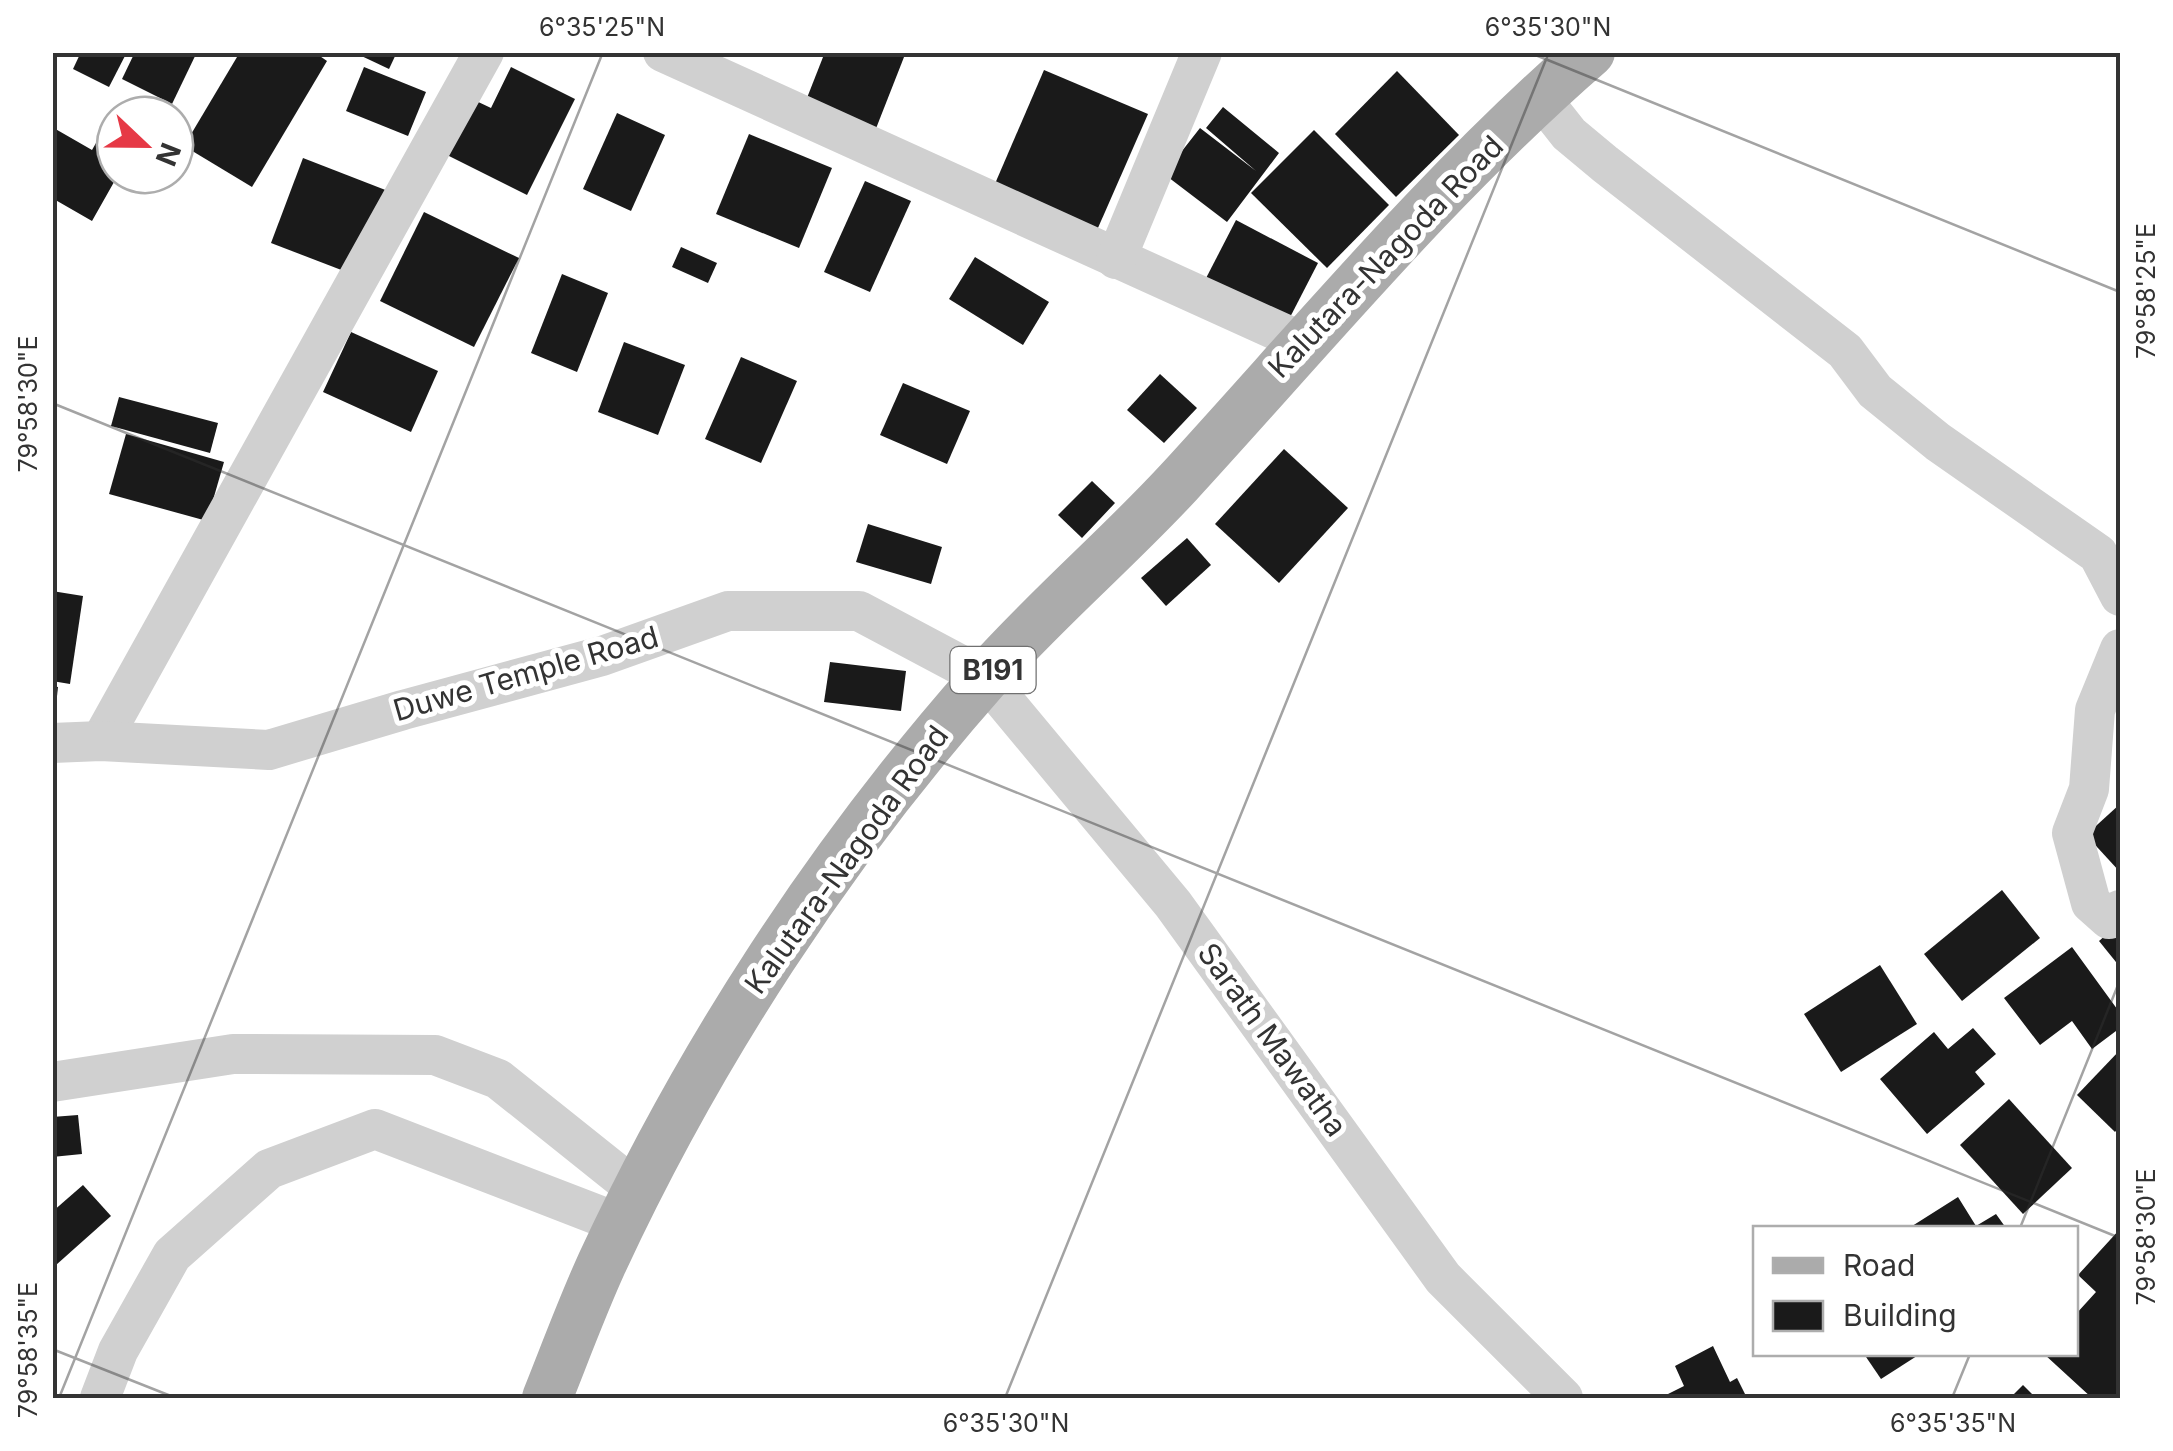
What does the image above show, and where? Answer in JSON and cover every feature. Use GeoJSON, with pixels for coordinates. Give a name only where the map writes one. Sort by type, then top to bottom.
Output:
{"type":"FeatureCollection","features":[{"type":"Feature","properties":{"kind":"main road","name":"Kalutara-Nagoda Road"},"geometry":{"type":"LineString","coordinates":[[547,1398],[629,1207],[752,985],[868,822],[985,678],[1176,485],[1302,342],[1539,96],[1590,52]]}},
{"type":"Feature","properties":{"kind":"street"},"geometry":{"type":"LineString","coordinates":[[101,741],[484,52]]}},
{"type":"Feature","properties":{"kind":"street"},"geometry":{"type":"LineString","coordinates":[[663,52],[1302,342]]}},
{"type":"Feature","properties":{"kind":"street"},"geometry":{"type":"LineString","coordinates":[[1116,258],[1202,52]]}},
{"type":"Feature","properties":{"kind":"street"},"geometry":{"type":"LineString","coordinates":[[1539,96],[1569,134],[1845,351],[1875,391],[1968,466],[2109,553],[2120,596]]}},
{"type":"Feature","properties":{"kind":"street","name":"Duwe Temple Road"},"geometry":{"type":"LineString","coordinates":[[52,743],[101,741],[269,750],[602,656],[728,612],[859,611],[985,678]]}},
{"type":"Feature","properties":{"kind":"street"},"geometry":{"type":"LineString","coordinates":[[2120,648],[2095,710],[2089,789],[2072,833],[2091,903],[2109,919],[2120,910]]}},
{"type":"Feature","properties":{"kind":"street","name":"Sarath Mawatha"},"geometry":{"type":"LineString","coordinates":[[985,678],[1173,904],[1443,1278],[1563,1398]]}},
{"type":"Feature","properties":{"kind":"street"},"geometry":{"type":"LineString","coordinates":[[52,1082],[233,1054],[435,1054],[498,1079],[629,1207]]}},
{"type":"Feature","properties":{"kind":"street"},"geometry":{"type":"LineString","coordinates":[[100,1398],[118,1352],[172,1255],[269,1169],[375,1129],[629,1207]]}},
{"type":"Feature","properties":{"kind":"building"},"geometry":{"type":"Polygon","coordinates":[[[81,52],[127,52],[109,87],[73,69],[81,52]]]}},
{"type":"Feature","properties":{"kind":"building"},"geometry":{"type":"Polygon","coordinates":[[[135,52],[197,52],[176,95],[154,95],[122,79],[135,52]]]}},
{"type":"Feature","properties":{"kind":"building"},"geometry":{"type":"Polygon","coordinates":[[[240,52],[314,52],[327,61],[252,187],[195,153],[195,128],[240,52]]]}},
{"type":"Feature","properties":{"kind":"building"},"geometry":{"type":"Polygon","coordinates":[[[353,52],[397,52],[389,69],[353,52]]]}},
{"type":"Feature","properties":{"kind":"building"},"geometry":{"type":"Polygon","coordinates":[[[825,52],[906,52],[875,131],[805,103],[825,52]]]}},
{"type":"Feature","properties":{"kind":"building"},"geometry":{"type":"Polygon","coordinates":[[[364,67],[426,92],[408,136],[346,111],[364,67]]]}},
{"type":"Feature","properties":{"kind":"building"},"geometry":{"type":"Polygon","coordinates":[[[511,67],[575,99],[527,195],[445,154],[472,99],[491,108],[511,67]]]}},
{"type":"Feature","properties":{"kind":"building"},"geometry":{"type":"Polygon","coordinates":[[[1044,70],[1148,114],[1094,237],[991,193],[1044,70]]]}},
{"type":"Feature","properties":{"kind":"building"},"geometry":{"type":"Polygon","coordinates":[[[1397,71],[1459,135],[1396,197],[1335,134],[1397,71]]]}},
{"type":"Feature","properties":{"kind":"building"},"geometry":{"type":"Polygon","coordinates":[[[1223,107],[1279,153],[1227,222],[1164,174],[1200,128],[1256,171],[1206,128],[1223,107]]]}},
{"type":"Feature","properties":{"kind":"building"},"geometry":{"type":"Polygon","coordinates":[[[617,113],[665,135],[631,211],[583,189],[617,113]]]}},
{"type":"Feature","properties":{"kind":"building"},"geometry":{"type":"Polygon","coordinates":[[[52,127],[92,150],[95,145],[95,195],[107,195],[92,221],[52,198],[52,127]]]}},
{"type":"Feature","properties":{"kind":"building"},"geometry":{"type":"Polygon","coordinates":[[[1314,130],[1389,205],[1327,268],[1251,193],[1314,130]]]}},
{"type":"Feature","properties":{"kind":"building"},"geometry":{"type":"Polygon","coordinates":[[[749,134],[832,168],[799,248],[716,214],[749,134]]]}},
{"type":"Feature","properties":{"kind":"building"},"geometry":{"type":"Polygon","coordinates":[[[303,158],[388,191],[357,276],[271,243],[303,158]]]}},
{"type":"Feature","properties":{"kind":"building"},"geometry":{"type":"Polygon","coordinates":[[[865,181],[911,201],[870,292],[824,272],[865,181]]]}},
{"type":"Feature","properties":{"kind":"building"},"geometry":{"type":"Polygon","coordinates":[[[424,212],[519,258],[474,347],[380,301],[424,212]]]}},
{"type":"Feature","properties":{"kind":"building"},"geometry":{"type":"Polygon","coordinates":[[[1236,220],[1318,263],[1285,327],[1203,284],[1236,220]]]}},
{"type":"Feature","properties":{"kind":"building"},"geometry":{"type":"Polygon","coordinates":[[[681,247],[717,263],[708,283],[672,267],[681,247]]]}},
{"type":"Feature","properties":{"kind":"building"},"geometry":{"type":"Polygon","coordinates":[[[975,257],[1049,302],[1023,345],[949,299],[975,257]]]}},
{"type":"Feature","properties":{"kind":"building"},"geometry":{"type":"Polygon","coordinates":[[[562,274],[608,293],[577,372],[531,353],[562,274]]]}},
{"type":"Feature","properties":{"kind":"building"},"geometry":{"type":"Polygon","coordinates":[[[351,332],[438,371],[411,432],[323,392],[351,332]]]}},
{"type":"Feature","properties":{"kind":"building"},"geometry":{"type":"Polygon","coordinates":[[[624,342],[685,365],[658,435],[598,412],[624,342]]]}},
{"type":"Feature","properties":{"kind":"building"},"geometry":{"type":"Polygon","coordinates":[[[741,357],[797,381],[761,463],[705,439],[741,357]]]}},
{"type":"Feature","properties":{"kind":"building"},"geometry":{"type":"Polygon","coordinates":[[[1160,374],[1197,408],[1164,443],[1127,410],[1160,374]]]}},
{"type":"Feature","properties":{"kind":"building"},"geometry":{"type":"Polygon","coordinates":[[[903,383],[970,411],[947,464],[880,435],[903,383]]]}},
{"type":"Feature","properties":{"kind":"building"},"geometry":{"type":"Polygon","coordinates":[[[119,397],[218,423],[210,453],[111,426],[119,397]]]}},
{"type":"Feature","properties":{"kind":"building"},"geometry":{"type":"Polygon","coordinates":[[[126,434],[224,462],[207,521],[109,494],[126,434]]]}},
{"type":"Feature","properties":{"kind":"building"},"geometry":{"type":"Polygon","coordinates":[[[1284,449],[1348,508],[1279,583],[1215,524],[1284,449]]]}},
{"type":"Feature","properties":{"kind":"building"},"geometry":{"type":"Polygon","coordinates":[[[1092,481],[1115,503],[1082,538],[1058,515],[1092,481]]]}},
{"type":"Feature","properties":{"kind":"building"},"geometry":{"type":"Polygon","coordinates":[[[868,524],[942,547],[931,584],[856,562],[868,524]]]}},
{"type":"Feature","properties":{"kind":"building"},"geometry":{"type":"Polygon","coordinates":[[[1187,538],[1211,565],[1166,606],[1141,578],[1187,538]]]}},
{"type":"Feature","properties":{"kind":"building"},"geometry":{"type":"Polygon","coordinates":[[[52,591],[83,596],[70,684],[52,681],[52,591]]]}},
{"type":"Feature","properties":{"kind":"building"},"geometry":{"type":"Polygon","coordinates":[[[830,662],[906,671],[901,711],[824,702],[830,662]]]}},
{"type":"Feature","properties":{"kind":"building"},"geometry":{"type":"Polygon","coordinates":[[[52,686],[58,687],[55,714],[52,714],[52,686]]]}},
{"type":"Feature","properties":{"kind":"building"},"geometry":{"type":"Polygon","coordinates":[[[2120,804],[2120,872],[2086,835],[2120,804]]]}},
{"type":"Feature","properties":{"kind":"building"},"geometry":{"type":"Polygon","coordinates":[[[2002,890],[2040,938],[1962,1001],[1924,954],[2002,890]]]}},
{"type":"Feature","properties":{"kind":"building"},"geometry":{"type":"Polygon","coordinates":[[[2120,923],[2120,967],[2099,941],[2120,923]]]}},
{"type":"Feature","properties":{"kind":"building"},"geometry":{"type":"Polygon","coordinates":[[[2072,947],[2120,1013],[2120,1028],[2092,1049],[2072,1021],[2040,1045],[2004,998],[2072,947]]]}},
{"type":"Feature","properties":{"kind":"building"},"geometry":{"type":"Polygon","coordinates":[[[1880,965],[1917,1024],[1841,1072],[1804,1014],[1880,965]]]}},
{"type":"Feature","properties":{"kind":"building"},"geometry":{"type":"Polygon","coordinates":[[[1973,1028],[1996,1054],[1975,1072],[1985,1084],[1927,1134],[1880,1079],[1934,1032],[1948,1049],[1973,1028]]]}},
{"type":"Feature","properties":{"kind":"building"},"geometry":{"type":"Polygon","coordinates":[[[2120,1050],[2120,1126],[2115,1132],[2077,1095],[2120,1050]]]}},
{"type":"Feature","properties":{"kind":"building"},"geometry":{"type":"Polygon","coordinates":[[[2009,1099],[2072,1168],[2023,1214],[1960,1145],[2009,1099]]]}},
{"type":"Feature","properties":{"kind":"building"},"geometry":{"type":"Polygon","coordinates":[[[78,1115],[82,1154],[52,1157],[52,1117],[78,1115]]]}},
{"type":"Feature","properties":{"kind":"building"},"geometry":{"type":"Polygon","coordinates":[[[83,1185],[111,1216],[56,1265],[52,1261],[52,1212],[83,1185]]]}},
{"type":"Feature","properties":{"kind":"building"},"geometry":{"type":"Polygon","coordinates":[[[1958,1197],[1976,1226],[1912,1226],[1958,1197]]]}},
{"type":"Feature","properties":{"kind":"building"},"geometry":{"type":"Polygon","coordinates":[[[1996,1214],[2005,1226],[1976,1226],[1996,1214]]]}},
{"type":"Feature","properties":{"kind":"building"},"geometry":{"type":"Polygon","coordinates":[[[2120,1229],[2120,1398],[2092,1398],[2046,1356],[2078,1356],[2078,1312],[2096,1292],[2078,1275],[2120,1229]]]}},
{"type":"Feature","properties":{"kind":"building"},"geometry":{"type":"Polygon","coordinates":[[[1713,1346],[1730,1382],[1737,1378],[1747,1398],[1660,1398],[1684,1386],[1675,1366],[1713,1346]]]}},
{"type":"Feature","properties":{"kind":"building"},"geometry":{"type":"Polygon","coordinates":[[[1865,1356],[1917,1356],[1881,1379],[1865,1356]]]}},
{"type":"Feature","properties":{"kind":"building"},"geometry":{"type":"Polygon","coordinates":[[[2023,1385],[2036,1398],[2010,1398],[2023,1385]]]}}]}
